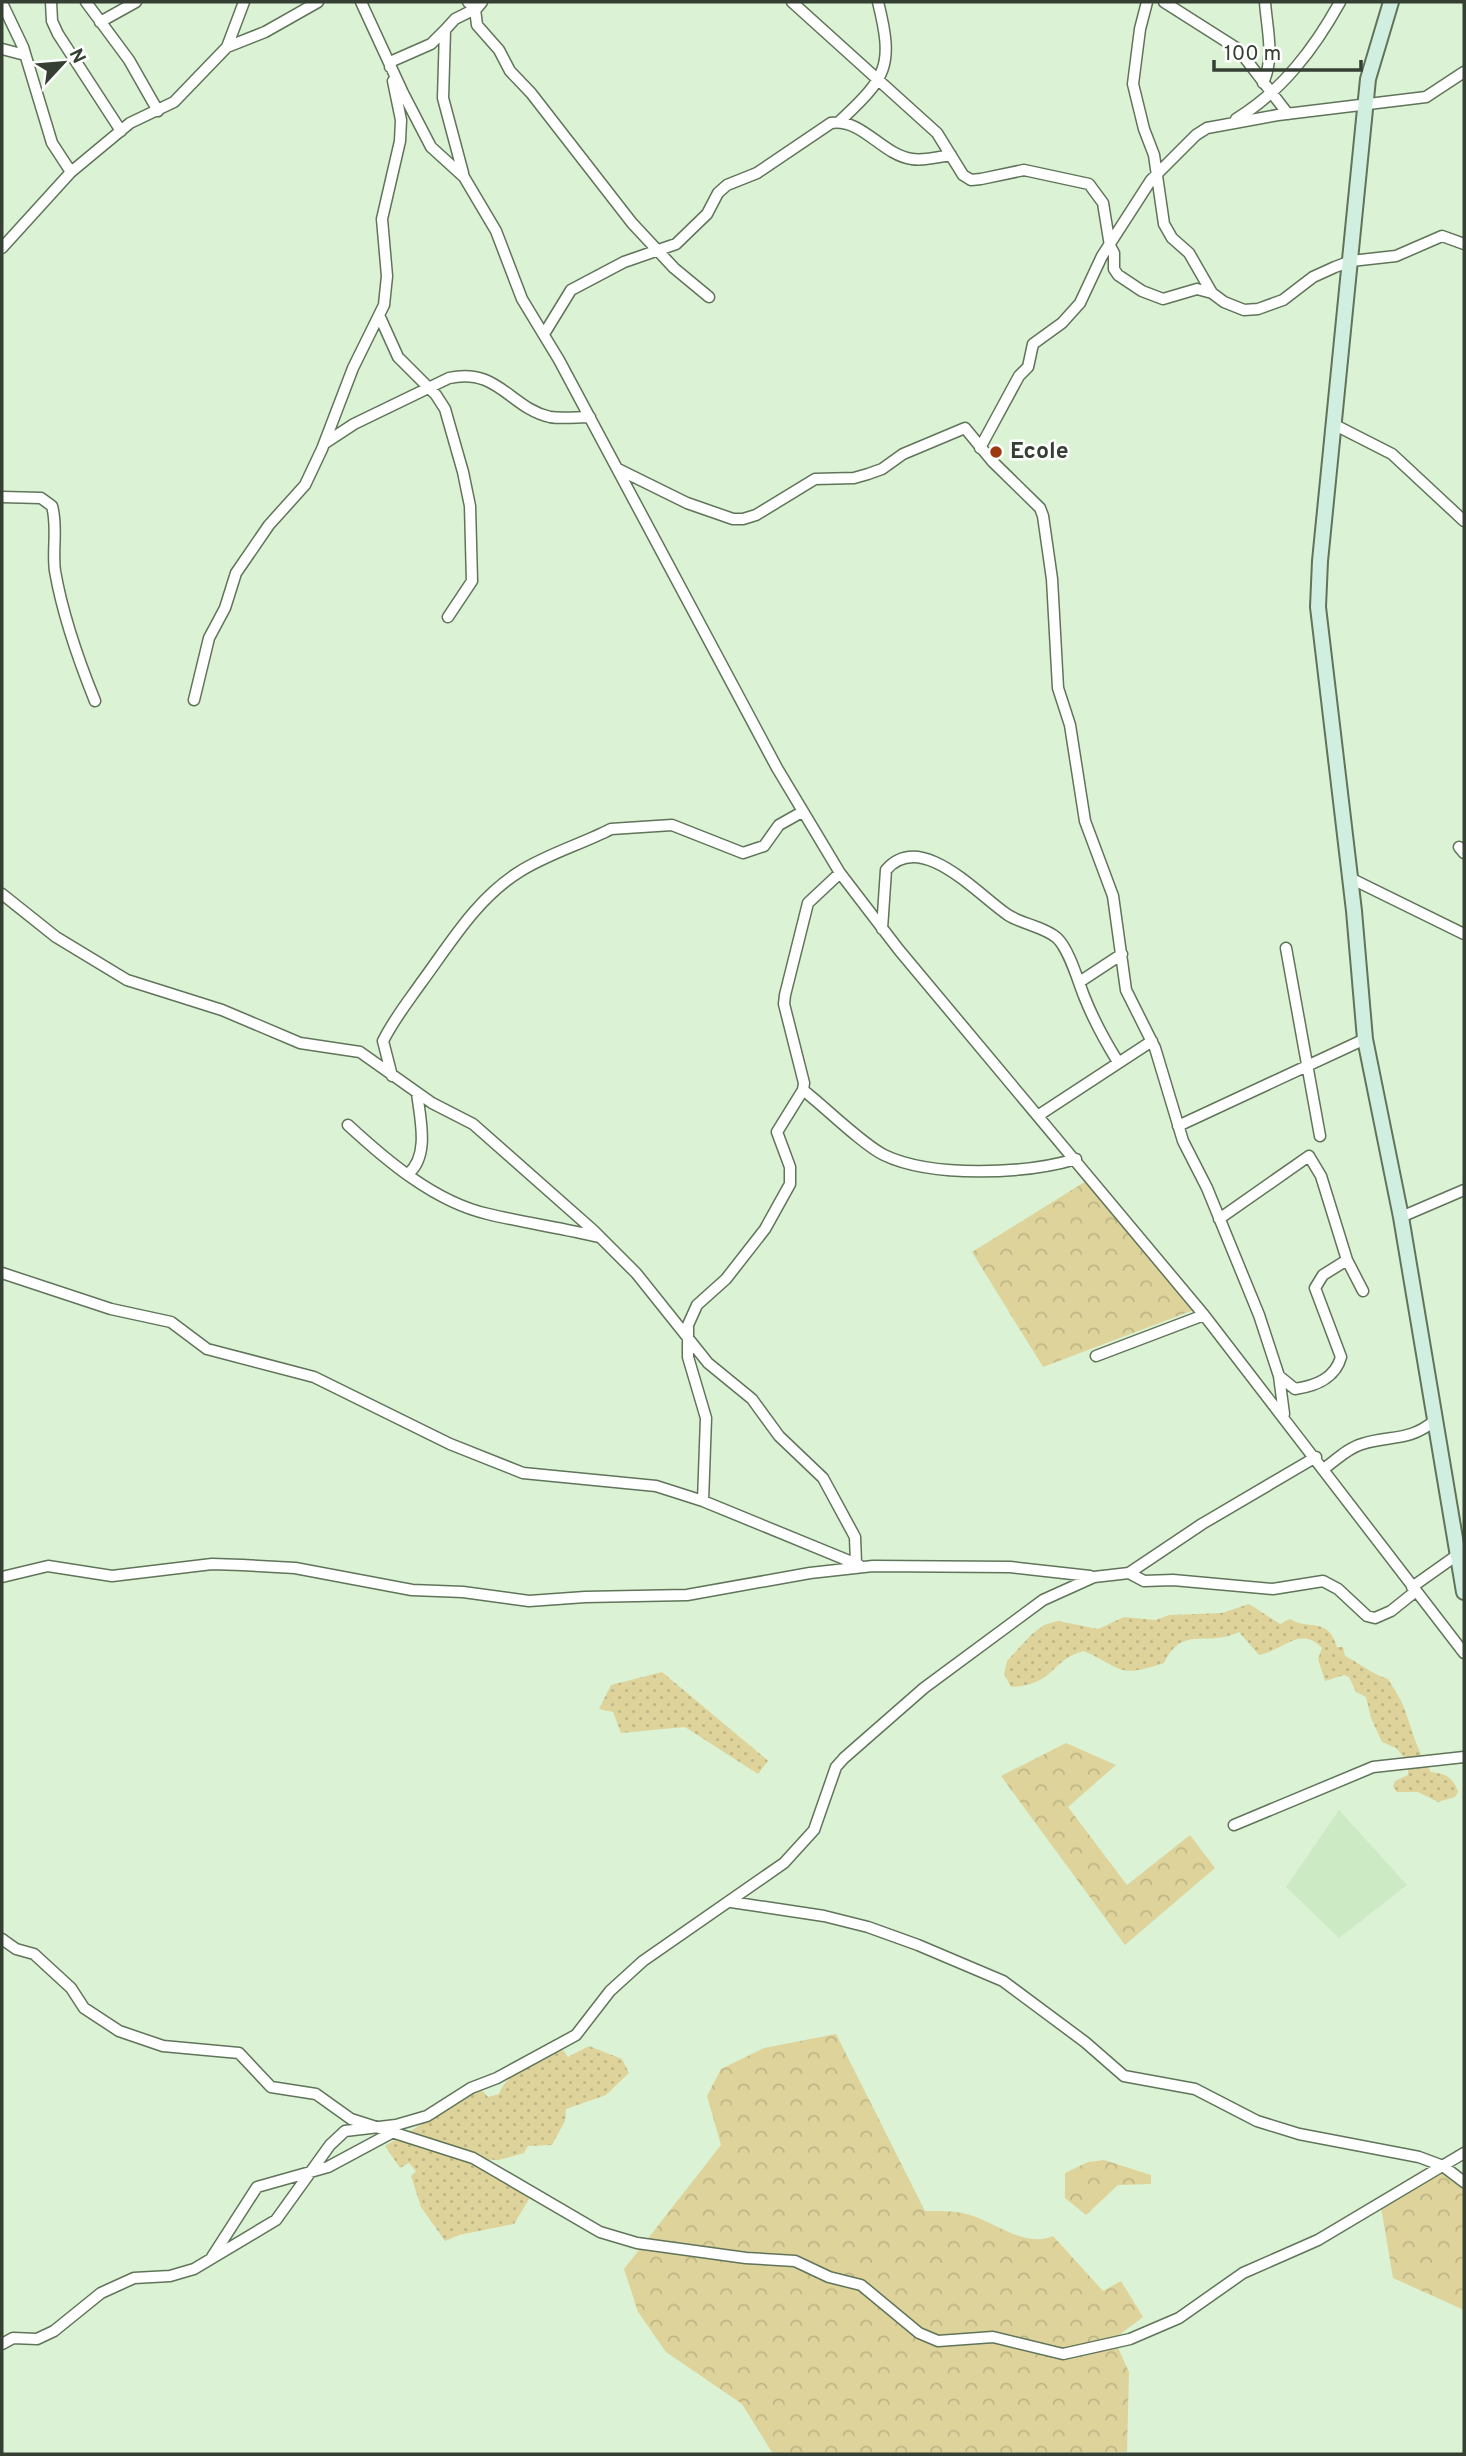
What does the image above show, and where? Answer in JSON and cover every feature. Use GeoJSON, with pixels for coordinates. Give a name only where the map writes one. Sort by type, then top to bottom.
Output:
{"type":"FeatureCollection","features":[{"type":"Feature","properties":{"kind":"street"},"geometry":{"type":"LineString","coordinates":[[51,2],[52,21],[58,34],[121,131]]}},
{"type":"Feature","properties":{"kind":"street"},"geometry":{"type":"LineString","coordinates":[[86,2],[134,68],[158,111]]}},
{"type":"Feature","properties":{"kind":"street"},"geometry":{"type":"LineString","coordinates":[[100,22],[136,2]]}},
{"type":"Feature","properties":{"kind":"street"},"geometry":{"type":"LineString","coordinates":[[2,248],[71,172],[121,131],[186,92],[227,47],[244,2]]}},
{"type":"Feature","properties":{"kind":"street"},"geometry":{"type":"LineString","coordinates":[[227,47],[265,32],[318,2]]}},
{"type":"Feature","properties":{"kind":"street"},"geometry":{"type":"LineString","coordinates":[[361,2],[432,147],[464,177]]}},
{"type":"Feature","properties":{"kind":"street"},"geometry":{"type":"LineString","coordinates":[[792,2],[937,133],[963,175],[971,180],[1024,170],[1089,184],[1103,203],[1110,246],[1114,253],[1114,269],[1118,275],[1142,291],[1163,299],[1197,289],[1212,293],[1236,309],[1258,309],[1283,300],[1313,277],[1351,261],[1396,256],[1442,236],[1464,244]]}},
{"type":"Feature","properties":{"kind":"street"},"geometry":{"type":"LineString","coordinates":[[544,334],[571,290],[624,262],[685,237],[727,185],[757,173],[814,132],[840,121],[879,81],[886,65],[887,48],[878,2]]}},
{"type":"Feature","properties":{"kind":"street"},"geometry":{"type":"LineString","coordinates":[[1147,2],[1140,29],[1133,83],[1157,173],[1167,231],[1189,253],[1212,293]]}},
{"type":"Feature","properties":{"kind":"street"},"geometry":{"type":"LineString","coordinates":[[1164,2],[1238,50],[1288,114]]}},
{"type":"Feature","properties":{"kind":"street"},"geometry":{"type":"LineString","coordinates":[[1263,83],[1269,69],[1271,51],[1265,2]]}},
{"type":"Feature","properties":{"kind":"street"},"geometry":{"type":"LineString","coordinates":[[1229,123],[1272,93],[1315,46],[1339,2]]}},
{"type":"Feature","properties":{"kind":"street"},"geometry":{"type":"LineString","coordinates":[[1391,2],[1370,71],[1366,104],[1320,561],[1318,607],[1350,878],[1365,1039],[1401,1217],[1434,1421],[1461,1553],[1464,1592]]}},
{"type":"Feature","properties":{"kind":"street"},"geometry":{"type":"LineString","coordinates":[[2,3],[25,55],[52,145],[71,172]]}},
{"type":"Feature","properties":{"kind":"street"},"geometry":{"type":"LineString","coordinates":[[390,62],[431,44],[475,4],[477,25],[499,50],[514,76],[531,93],[632,223],[709,298]]}},
{"type":"Feature","properties":{"kind":"street"},"geometry":{"type":"LineString","coordinates":[[445,30],[443,98],[464,177],[496,231],[522,299],[590,417],[802,812],[840,873],[882,929],[1204,1315],[1325,1468],[1464,1653]]}},
{"type":"Feature","properties":{"kind":"street"},"geometry":{"type":"LineString","coordinates":[[2,49],[25,55]]}},
{"type":"Feature","properties":{"kind":"street"},"geometry":{"type":"LineString","coordinates":[[194,700],[209,638],[225,608],[236,573],[283,508],[301,491],[387,295],[382,219],[400,141],[401,120],[390,62]]}},
{"type":"Feature","properties":{"kind":"street"},"geometry":{"type":"LineString","coordinates":[[980,448],[1019,376],[1028,367],[1033,344],[1062,323],[1080,303],[1110,246],[1157,173],[1196,135],[1207,128],[1229,123],[1426,97],[1464,72]]}},
{"type":"Feature","properties":{"kind":"street"},"geometry":{"type":"LineString","coordinates":[[840,121],[856,127],[903,157],[913,159],[951,155]]}},
{"type":"Feature","properties":{"kind":"street"},"geometry":{"type":"LineString","coordinates":[[379,315],[398,357],[430,389],[445,410],[470,506],[472,581],[448,617]]}},
{"type":"Feature","properties":{"kind":"street"},"geometry":{"type":"LineString","coordinates":[[324,443],[354,424],[449,378],[475,376],[492,382],[551,417],[590,417]]}},
{"type":"Feature","properties":{"kind":"street"},"geometry":{"type":"LineString","coordinates":[[1335,425],[1392,454],[1464,521]]}},
{"type":"Feature","properties":{"kind":"street"},"geometry":{"type":"LineString","coordinates":[[618,469],[687,503],[733,519],[743,519],[756,515],[814,479],[854,478],[882,469],[894,458],[961,429],[967,430],[980,448],[1040,508],[1052,579],[1058,688],[1069,720],[1085,821],[1113,896],[1128,996],[1152,1041],[1178,1126],[1259,1315],[1279,1377],[1284,1416]]}},
{"type":"Feature","properties":{"kind":"street"},"geometry":{"type":"LineString","coordinates":[[2,497],[41,498],[52,506],[55,568],[63,608],[75,652],[95,701]]}},
{"type":"Feature","properties":{"kind":"street"},"geometry":{"type":"LineString","coordinates":[[392,1076],[383,1041],[395,1015],[420,985],[455,934],[490,896],[519,872],[611,829],[624,827],[672,825],[743,853],[764,846],[779,825],[802,812]]}},
{"type":"Feature","properties":{"kind":"street"},"geometry":{"type":"LineString","coordinates":[[882,929],[886,870],[902,858],[921,856],[967,882],[1011,916],[1057,938],[1081,981],[1101,1035],[1118,1062]]}},
{"type":"Feature","properties":{"kind":"street"},"geometry":{"type":"LineString","coordinates":[[703,1501],[706,1418],[690,1365],[688,1339],[692,1312],[738,1264],[765,1228],[790,1184],[790,1167],[777,1132],[803,1090],[803,1070],[784,1003],[785,995],[808,903],[840,873]]}},
{"type":"Feature","properties":{"kind":"street"},"geometry":{"type":"LineString","coordinates":[[1350,878],[1464,934]]}},
{"type":"Feature","properties":{"kind":"street"},"geometry":{"type":"LineString","coordinates":[[2,894],[56,937],[127,979],[222,1010],[300,1043],[360,1052],[417,1093],[473,1124],[519,1162],[636,1273],[708,1363],[752,1399],[779,1436],[823,1478],[855,1537],[859,1565]]}},
{"type":"Feature","properties":{"kind":"street"},"geometry":{"type":"LineString","coordinates":[[1286,948],[1320,1136]]}},
{"type":"Feature","properties":{"kind":"street"},"geometry":{"type":"LineString","coordinates":[[1081,981],[1122,954]]}},
{"type":"Feature","properties":{"kind":"street"},"geometry":{"type":"LineString","coordinates":[[1178,1126],[1306,1064],[1365,1039]]}},
{"type":"Feature","properties":{"kind":"street"},"geometry":{"type":"LineString","coordinates":[[1039,1115],[1152,1041]]}},
{"type":"Feature","properties":{"kind":"street"},"geometry":{"type":"LineString","coordinates":[[803,1090],[876,1150],[899,1160],[974,1171],[1025,1168],[1076,1159]]}},
{"type":"Feature","properties":{"kind":"street"},"geometry":{"type":"LineString","coordinates":[[408,1174],[418,1166],[421,1149],[417,1093]]}},
{"type":"Feature","properties":{"kind":"street"},"geometry":{"type":"LineString","coordinates":[[348,1125],[408,1174],[456,1202],[488,1214],[600,1237]]}},
{"type":"Feature","properties":{"kind":"street"},"geometry":{"type":"LineString","coordinates":[[1219,1219],[1310,1156],[1321,1176],[1348,1260],[1363,1291]]}},
{"type":"Feature","properties":{"kind":"street"},"geometry":{"type":"LineString","coordinates":[[1401,1217],[1464,1190]]}},
{"type":"Feature","properties":{"kind":"street"},"geometry":{"type":"LineString","coordinates":[[1279,1377],[1295,1389],[1312,1387],[1328,1378],[1338,1366],[1341,1357],[1315,1288],[1323,1275],[1348,1260]]}},
{"type":"Feature","properties":{"kind":"street"},"geometry":{"type":"LineString","coordinates":[[2,1273],[111,1309],[172,1322],[207,1349],[314,1377],[450,1444],[523,1473],[656,1486],[703,1501],[859,1565]]}},
{"type":"Feature","properties":{"kind":"street"},"geometry":{"type":"LineString","coordinates":[[1096,1356],[1204,1315]]}},
{"type":"Feature","properties":{"kind":"street"},"geometry":{"type":"LineString","coordinates":[[1325,1468],[1355,1447],[1405,1437],[1424,1429],[1434,1421]]}},
{"type":"Feature","properties":{"kind":"street"},"geometry":{"type":"LineString","coordinates":[[2,1577],[48,1566],[112,1576],[199,1565],[242,1564],[295,1568],[412,1590],[529,1601],[687,1595],[859,1565],[1010,1567],[1094,1577],[1129,1573],[1202,1524],[1316,1457]]}},
{"type":"Feature","properties":{"kind":"street"},"geometry":{"type":"LineString","coordinates":[[1129,1573],[1144,1581],[1173,1580],[1273,1589],[1323,1581],[1338,1589],[1367,1616],[1376,1618],[1391,1611],[1414,1589],[1461,1553]]}},
{"type":"Feature","properties":{"kind":"street"},"geometry":{"type":"LineString","coordinates":[[210,2259],[257,2187],[328,2168],[390,2133],[427,2116],[471,2088],[498,2078],[576,2035],[610,1991],[643,1961],[784,1863],[814,1830],[836,1767],[844,1758],[924,1688],[1043,1600],[1094,1577]]}},
{"type":"Feature","properties":{"kind":"street"},"geometry":{"type":"LineString","coordinates":[[1234,1825],[1373,1767],[1464,1757]]}},
{"type":"Feature","properties":{"kind":"street"},"geometry":{"type":"LineString","coordinates":[[731,1902],[824,1916],[868,1927],[988,1975],[1021,1993],[1086,2042],[1124,2076],[1195,2090],[1257,2121],[1299,2134],[1419,2157],[1443,2166],[1464,2182]]}},
{"type":"Feature","properties":{"kind":"street"},"geometry":{"type":"LineString","coordinates":[[2,1939],[16,1949],[34,1954],[71,1988],[84,2008],[119,2031],[163,2046],[239,2053],[271,2087],[316,2094],[351,2119],[473,2158],[600,2232],[637,2243],[803,2263],[829,2277],[861,2285],[919,2333],[938,2341],[993,2337],[1063,2354],[1130,2339],[1179,2318],[1243,2273],[1318,2240],[1464,2153]]}},
{"type":"Feature","properties":{"kind":"street"},"geometry":{"type":"LineString","coordinates":[[2,2344],[13,2338],[37,2339],[54,2331],[101,2293],[134,2278],[181,2273],[276,2220],[337,2137],[356,2128],[396,2125],[427,2116]]}},
{"type":"Feature","properties":{"kind":"shaded area"},"geometry":{"type":"Polygon","coordinates":[[[1339,1810],[1407,1885],[1339,1938],[1286,1887],[1339,1810]]]}},
{"type":"Feature","properties":{"kind":"green space"},"geometry":{"type":"Polygon","coordinates":[[[1091,1178],[1199,1308],[1043,1367],[972,1252],[1091,1178]]]}},
{"type":"Feature","properties":{"kind":"green space"},"geometry":{"type":"Polygon","coordinates":[[[1249,1604],[1280,1624],[1290,1619],[1329,1631],[1337,1647],[1343,1647],[1345,1656],[1388,1679],[1403,1706],[1426,1765],[1431,1772],[1445,1775],[1451,1780],[1458,1792],[1455,1797],[1438,1802],[1418,1792],[1397,1792],[1393,1787],[1395,1781],[1408,1775],[1408,1762],[1396,1748],[1382,1742],[1371,1718],[1366,1697],[1356,1692],[1349,1677],[1344,1675],[1325,1681],[1318,1659],[1322,1648],[1306,1639],[1291,1641],[1259,1655],[1239,1632],[1216,1638],[1187,1640],[1171,1651],[1164,1663],[1138,1670],[1122,1670],[1084,1651],[1064,1660],[1045,1677],[1026,1685],[1011,1687],[1004,1674],[1007,1661],[1031,1635],[1044,1625],[1058,1621],[1098,1629],[1124,1617],[1156,1620],[1169,1615],[1222,1613],[1249,1604]]]}},
{"type":"Feature","properties":{"kind":"green space"},"geometry":{"type":"Polygon","coordinates":[[[662,1672],[768,1761],[758,1774],[685,1727],[621,1733],[613,1712],[599,1709],[611,1685],[662,1672]]]}},
{"type":"Feature","properties":{"kind":"green space"},"geometry":{"type":"Polygon","coordinates":[[[1066,1743],[1116,1765],[1068,1807],[1127,1885],[1190,1835],[1215,1868],[1125,1945],[1001,1776],[1066,1743]]]}},
{"type":"Feature","properties":{"kind":"green space"},"geometry":{"type":"Polygon","coordinates":[[[836,2034],[925,2211],[964,2213],[1021,2237],[1042,2239],[1053,2236],[1103,2291],[1121,2281],[1143,2317],[1114,2339],[1129,2372],[1127,2452],[773,2454],[742,2404],[666,2352],[638,2312],[624,2269],[721,2145],[707,2096],[721,2069],[764,2048],[836,2034]]]}},
{"type":"Feature","properties":{"kind":"green space"},"geometry":{"type":"Polygon","coordinates":[[[589,2046],[622,2059],[629,2073],[606,2095],[566,2109],[565,2121],[552,2145],[528,2146],[524,2153],[499,2160],[474,2159],[532,2194],[514,2224],[459,2235],[445,2241],[421,2207],[411,2176],[416,2171],[409,2163],[400,2168],[385,2146],[476,2092],[482,2090],[488,2097],[499,2094],[509,2079],[535,2062],[563,2050],[568,2057],[589,2046]]]}},
{"type":"Feature","properties":{"kind":"green space"},"geometry":{"type":"Polygon","coordinates":[[[1104,2160],[1151,2175],[1151,2184],[1118,2185],[1086,2215],[1065,2198],[1065,2173],[1088,2162],[1104,2160]]]}},
{"type":"Feature","properties":{"kind":"green space"},"geometry":{"type":"Polygon","coordinates":[[[1443,2166],[1464,2182],[1464,2310],[1393,2278],[1380,2201],[1443,2166]]]}},
{"type":"Feature","properties":{"kind":"place","name":"Ecole"},"geometry":{"type":"Point","coordinates":[996,452]}}]}
